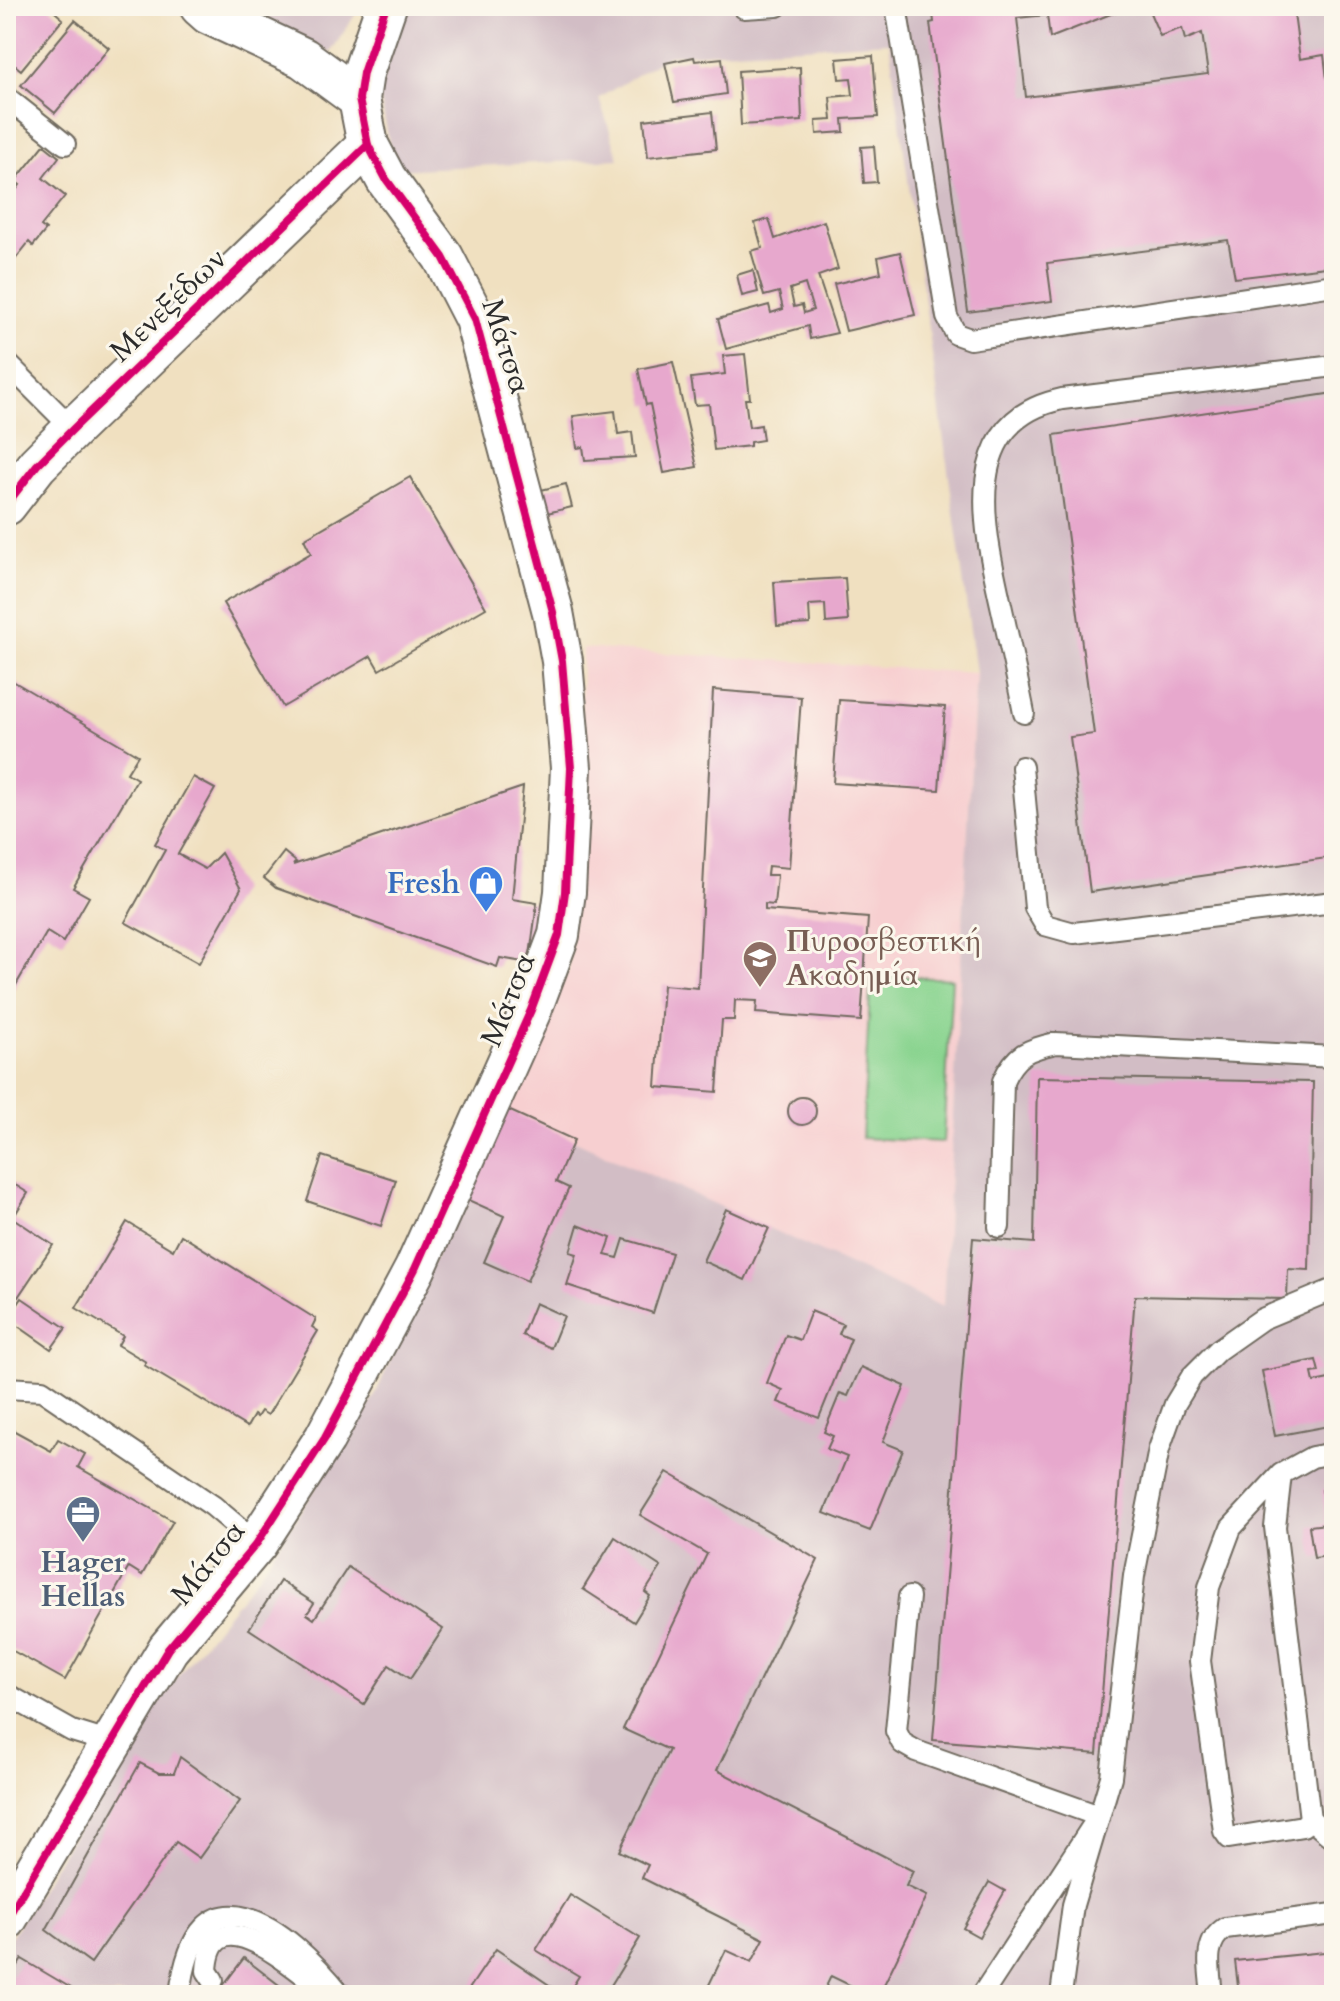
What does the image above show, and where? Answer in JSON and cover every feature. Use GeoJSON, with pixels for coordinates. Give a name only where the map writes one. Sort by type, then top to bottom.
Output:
{"type":"FeatureCollection","features":[{"type":"Feature","properties":{"kind":"street"},"geometry":{"type":"LineString","coordinates":[[200,6],[209,14],[303,58],[359,99]]}},
{"type":"Feature","properties":{"kind":"street","name":"Μάτσα"},"geometry":{"type":"LineString","coordinates":[[6,1920],[168,1649],[257,1543],[325,1438],[415,1269],[542,984],[559,935],[565,892],[571,768],[562,661],[553,612],[488,362],[463,291],[443,257],[386,179],[368,145],[359,99],[363,73],[386,6]]}},
{"type":"Feature","properties":{"kind":"street","name":"Μενεξέδων"},"geometry":{"type":"LineString","coordinates":[[6,505],[37,465],[73,429],[368,145]]}},
{"type":"Feature","properties":{"kind":"lane"},"geometry":{"type":"LineString","coordinates":[[744,8],[777,6]]}},
{"type":"Feature","properties":{"kind":"lane"},"geometry":{"type":"LineString","coordinates":[[896,6],[947,317],[956,334],[970,339],[1334,285]]}},
{"type":"Feature","properties":{"kind":"lane"},"geometry":{"type":"LineString","coordinates":[[6,97],[65,144]]}},
{"type":"Feature","properties":{"kind":"lane"},"geometry":{"type":"LineString","coordinates":[[6,362],[73,429]]}},
{"type":"Feature","properties":{"kind":"lane"},"geometry":{"type":"LineString","coordinates":[[1024,713],[986,534],[985,488],[992,453],[1009,424],[1036,404],[1062,399],[1334,366]]}},
{"type":"Feature","properties":{"kind":"lane"},"geometry":{"type":"LineString","coordinates":[[1022,767],[1035,908],[1045,925],[1085,932],[1334,902]]}},
{"type":"Feature","properties":{"kind":"lane"},"geometry":{"type":"LineString","coordinates":[[999,1227],[1003,1081],[1011,1062],[1023,1052],[1056,1043],[1334,1057]]}},
{"type":"Feature","properties":{"kind":"lane"},"geometry":{"type":"LineString","coordinates":[[1061,1995],[1073,1905],[1111,1777],[1134,1576],[1159,1449],[1175,1404],[1192,1376],[1218,1350],[1262,1319],[1334,1289]]}},
{"type":"Feature","properties":{"kind":"lane"},"geometry":{"type":"LineString","coordinates":[[6,1388],[42,1390],[213,1506],[257,1543]]}},
{"type":"Feature","properties":{"kind":"lane"},"geometry":{"type":"LineString","coordinates":[[1310,1819],[1303,1826],[1238,1839],[1229,1838],[1224,1831],[1200,1661],[1209,1587],[1231,1528],[1281,1474],[1312,1457],[1334,1453]]}},
{"type":"Feature","properties":{"kind":"lane"},"geometry":{"type":"LineString","coordinates":[[1281,1474],[1275,1527],[1310,1819],[1334,1839]]}},
{"type":"Feature","properties":{"kind":"lane"},"geometry":{"type":"LineString","coordinates":[[909,1597],[896,1731],[902,1743],[1099,1816]]}},
{"type":"Feature","properties":{"kind":"lane"},"geometry":{"type":"LineString","coordinates":[[6,1694],[72,1731],[111,1743]]}},
{"type":"Feature","properties":{"kind":"lane"},"geometry":{"type":"LineString","coordinates":[[982,1995],[1099,1816]]}},
{"type":"Feature","properties":{"kind":"lane"},"geometry":{"type":"LineString","coordinates":[[1212,1995],[1209,1948],[1215,1935],[1225,1928],[1334,1914]]}},
{"type":"Feature","properties":{"kind":"lane"},"geometry":{"type":"LineString","coordinates":[[180,1995],[183,1973],[197,1933],[214,1921],[232,1915],[261,1921],[341,1995]]}},
{"type":"Feature","properties":{"kind":"lane"},"geometry":{"type":"LineString","coordinates":[[213,1980],[207,1971],[213,1948],[223,1937],[232,1934],[263,1946],[332,1995]]}},
{"type":"Feature","properties":{"kind":"shaded area"},"geometry":{"type":"Polygon","coordinates":[[[237,6],[361,6],[330,53],[237,6]]]}},
{"type":"Feature","properties":{"kind":"shaded area"},"geometry":{"type":"Polygon","coordinates":[[[403,6],[1334,6],[1334,1995],[6,1995],[6,1945],[151,1709],[259,1575],[374,1398],[500,1107],[943,1307],[976,673],[889,42],[669,55],[599,98],[619,159],[395,170],[379,93],[403,6]]]}},
{"type":"Feature","properties":{"kind":"shaded area","name":"Πυροσβεστική Ακαδημία"},"geometry":{"type":"Polygon","coordinates":[[[582,648],[976,673],[943,1308],[500,1107],[569,970],[581,809],[582,648]]]}},
{"type":"Feature","properties":{"kind":"green space"},"geometry":{"type":"Polygon","coordinates":[[[871,975],[952,979],[943,1142],[862,1138],[871,975]]]}},
{"type":"Feature","properties":{"kind":"building"},"geometry":{"type":"Polygon","coordinates":[[[6,6],[48,6],[63,19],[21,70],[6,58],[6,6]]]}},
{"type":"Feature","properties":{"kind":"building"},"geometry":{"type":"Polygon","coordinates":[[[932,6],[1131,6],[1050,38],[1047,15],[1017,18],[1026,97],[1208,74],[1202,33],[1185,40],[1182,28],[1160,36],[1147,6],[1293,6],[1300,59],[1324,55],[1334,136],[1334,266],[1235,278],[1228,240],[1047,263],[1052,301],[968,312],[930,23],[934,22],[932,6]]]}},
{"type":"Feature","properties":{"kind":"building"},"geometry":{"type":"Polygon","coordinates":[[[75,20],[109,48],[55,113],[21,85],[75,20]]]}},
{"type":"Feature","properties":{"kind":"building"},"geometry":{"type":"Polygon","coordinates":[[[873,56],[878,117],[843,119],[844,132],[817,134],[816,121],[832,120],[830,97],[853,95],[851,78],[839,79],[837,59],[873,56]]]}},
{"type":"Feature","properties":{"kind":"building"},"geometry":{"type":"Polygon","coordinates":[[[694,57],[695,61],[722,58],[726,94],[674,102],[665,63],[694,57]]]}},
{"type":"Feature","properties":{"kind":"building"},"geometry":{"type":"Polygon","coordinates":[[[800,67],[802,121],[741,125],[738,71],[800,67]]]}},
{"type":"Feature","properties":{"kind":"building"},"geometry":{"type":"Polygon","coordinates":[[[712,112],[716,149],[648,157],[644,120],[712,112]]]}},
{"type":"Feature","properties":{"kind":"building"},"geometry":{"type":"Polygon","coordinates":[[[44,145],[59,157],[43,178],[65,196],[41,226],[46,230],[33,246],[29,242],[6,271],[6,203],[20,185],[15,181],[44,145]]]}},
{"type":"Feature","properties":{"kind":"building"},"geometry":{"type":"Polygon","coordinates":[[[874,146],[877,182],[864,183],[861,147],[874,146]]]}},
{"type":"Feature","properties":{"kind":"building"},"geometry":{"type":"Polygon","coordinates":[[[769,219],[775,239],[824,221],[838,269],[818,276],[837,333],[810,339],[808,326],[726,349],[718,319],[769,305],[771,313],[783,309],[779,292],[764,296],[751,251],[762,248],[755,223],[769,219]],[[805,284],[790,289],[794,307],[802,305],[804,313],[813,310],[805,284]]]}},
{"type":"Feature","properties":{"kind":"building"},"geometry":{"type":"Polygon","coordinates":[[[900,252],[915,315],[846,331],[834,284],[881,273],[878,257],[900,252]]]}},
{"type":"Feature","properties":{"kind":"building"},"geometry":{"type":"Polygon","coordinates":[[[753,270],[758,292],[742,296],[737,275],[753,270]]]}},
{"type":"Feature","properties":{"kind":"building"},"geometry":{"type":"Polygon","coordinates":[[[745,354],[750,399],[745,399],[749,427],[761,425],[763,440],[750,442],[750,446],[714,450],[709,404],[695,405],[691,378],[725,374],[723,356],[745,354]]]}},
{"type":"Feature","properties":{"kind":"building"},"geometry":{"type":"Polygon","coordinates":[[[673,362],[697,467],[664,473],[650,404],[646,405],[638,369],[673,362]]]}},
{"type":"Feature","properties":{"kind":"building"},"geometry":{"type":"Polygon","coordinates":[[[1334,393],[1334,857],[1090,892],[1070,737],[1094,734],[1054,435],[1334,393]]]}},
{"type":"Feature","properties":{"kind":"building"},"geometry":{"type":"Polygon","coordinates":[[[615,411],[618,434],[632,432],[635,457],[585,460],[583,447],[577,448],[573,416],[615,411]]]}},
{"type":"Feature","properties":{"kind":"building"},"geometry":{"type":"Polygon","coordinates":[[[410,477],[486,608],[379,670],[371,656],[283,707],[223,603],[311,553],[304,539],[410,477]]]}},
{"type":"Feature","properties":{"kind":"building"},"geometry":{"type":"Polygon","coordinates":[[[566,484],[572,507],[547,513],[541,490],[566,484]]]}},
{"type":"Feature","properties":{"kind":"building"},"geometry":{"type":"Polygon","coordinates":[[[845,578],[848,621],[826,623],[825,604],[809,605],[810,624],[777,626],[774,582],[845,578]]]}},
{"type":"Feature","properties":{"kind":"building"},"geometry":{"type":"Polygon","coordinates":[[[6,677],[138,755],[127,773],[137,779],[73,888],[89,897],[63,942],[47,932],[6,1002],[6,677]]]}},
{"type":"Feature","properties":{"kind":"building"},"geometry":{"type":"Polygon","coordinates":[[[713,690],[801,697],[789,868],[768,866],[767,875],[777,875],[774,905],[765,904],[765,910],[868,918],[861,1021],[756,1013],[757,1001],[735,1000],[734,1020],[722,1020],[717,1092],[656,1087],[663,985],[698,988],[713,690]]]}},
{"type":"Feature","properties":{"kind":"building"},"geometry":{"type":"Polygon","coordinates":[[[839,700],[945,707],[939,790],[833,783],[839,700]]]}},
{"type":"Feature","properties":{"kind":"building"},"geometry":{"type":"Polygon","coordinates":[[[193,777],[215,789],[178,854],[205,869],[221,853],[241,889],[199,963],[125,922],[165,850],[155,844],[193,777]]]}},
{"type":"Feature","properties":{"kind":"building"},"geometry":{"type":"Polygon","coordinates":[[[523,787],[512,899],[537,903],[529,963],[500,958],[497,967],[276,888],[264,878],[284,852],[296,862],[293,865],[523,787]]]}},
{"type":"Feature","properties":{"kind":"building"},"geometry":{"type":"Polygon","coordinates":[[[1037,1077],[1313,1082],[1309,1270],[1288,1269],[1287,1299],[1135,1296],[1097,1754],[933,1740],[973,1238],[1034,1243],[1037,1077]]]}},
{"type":"Feature","properties":{"kind":"building"},"geometry":{"type":"Polygon","coordinates":[[[802,1097],[812,1101],[816,1111],[812,1121],[802,1125],[792,1121],[788,1111],[792,1101],[802,1097]]]}},
{"type":"Feature","properties":{"kind":"building"},"geometry":{"type":"Polygon","coordinates":[[[506,1109],[574,1140],[556,1182],[569,1188],[527,1281],[484,1262],[504,1216],[466,1199],[506,1109]]]}},
{"type":"Feature","properties":{"kind":"building"},"geometry":{"type":"Polygon","coordinates":[[[322,1156],[396,1180],[381,1226],[307,1201],[322,1156]]]}},
{"type":"Feature","properties":{"kind":"building"},"geometry":{"type":"Polygon","coordinates":[[[6,1179],[28,1193],[13,1218],[53,1245],[16,1300],[6,1293],[6,1222],[10,1216],[6,1214],[6,1179]]]}},
{"type":"Feature","properties":{"kind":"building"},"geometry":{"type":"Polygon","coordinates":[[[726,1209],[769,1228],[745,1280],[703,1261],[726,1209]]]}},
{"type":"Feature","properties":{"kind":"building"},"geometry":{"type":"Polygon","coordinates":[[[127,1222],[173,1250],[181,1235],[316,1319],[312,1327],[318,1331],[268,1415],[261,1411],[257,1417],[254,1415],[247,1427],[144,1365],[146,1362],[118,1345],[123,1336],[76,1308],[127,1222]]]}},
{"type":"Feature","properties":{"kind":"building"},"geometry":{"type":"Polygon","coordinates":[[[578,1225],[611,1238],[605,1255],[618,1258],[624,1239],[672,1253],[653,1313],[567,1285],[577,1254],[570,1252],[578,1225]]]}},
{"type":"Feature","properties":{"kind":"building"},"geometry":{"type":"Polygon","coordinates":[[[22,1298],[66,1328],[51,1349],[8,1319],[22,1298]]]}},
{"type":"Feature","properties":{"kind":"building"},"geometry":{"type":"Polygon","coordinates":[[[535,1303],[564,1316],[551,1348],[522,1335],[535,1303]]]}},
{"type":"Feature","properties":{"kind":"building"},"geometry":{"type":"Polygon","coordinates":[[[811,1311],[843,1324],[839,1334],[851,1339],[819,1418],[778,1402],[783,1390],[767,1383],[786,1335],[800,1340],[811,1311]]]}},
{"type":"Feature","properties":{"kind":"building"},"geometry":{"type":"Polygon","coordinates":[[[1316,1360],[1319,1372],[1312,1373],[1314,1382],[1334,1378],[1334,1425],[1275,1436],[1262,1371],[1316,1360]]]}},
{"type":"Feature","properties":{"kind":"building"},"geometry":{"type":"Polygon","coordinates":[[[861,1367],[905,1386],[883,1442],[903,1450],[870,1531],[824,1513],[847,1457],[827,1449],[833,1436],[824,1432],[840,1393],[848,1396],[861,1367]]]}},
{"type":"Feature","properties":{"kind":"building","name":"Hager Hellas"},"geometry":{"type":"Polygon","coordinates":[[[11,1429],[51,1451],[58,1439],[85,1454],[78,1467],[173,1521],[142,1575],[129,1567],[65,1680],[6,1647],[6,1438],[11,1429]]]}},
{"type":"Feature","properties":{"kind":"building"},"geometry":{"type":"Polygon","coordinates":[[[667,1472],[818,1560],[717,1770],[913,1871],[906,1886],[927,1896],[879,1995],[870,1995],[831,1976],[822,1995],[704,1995],[726,1950],[752,1962],[764,1939],[642,1878],[648,1865],[619,1851],[669,1750],[623,1729],[707,1554],[640,1515],[667,1472]]]}},
{"type":"Feature","properties":{"kind":"building"},"geometry":{"type":"Polygon","coordinates":[[[1334,1488],[1332,1572],[1330,1556],[1314,1558],[1309,1526],[1326,1524],[1322,1490],[1334,1488]]]}},
{"type":"Feature","properties":{"kind":"building"},"geometry":{"type":"Polygon","coordinates":[[[615,1537],[661,1567],[645,1592],[650,1596],[634,1622],[583,1589],[615,1537]]]}},
{"type":"Feature","properties":{"kind":"building"},"geometry":{"type":"Polygon","coordinates":[[[348,1567],[443,1629],[410,1679],[389,1665],[364,1704],[249,1629],[280,1581],[314,1603],[307,1614],[314,1619],[348,1567]]]}},
{"type":"Feature","properties":{"kind":"building"},"geometry":{"type":"Polygon","coordinates":[[[180,1757],[240,1801],[199,1858],[176,1842],[91,1963],[46,1930],[140,1763],[159,1773],[174,1773],[180,1757]]]}},
{"type":"Feature","properties":{"kind":"building"},"geometry":{"type":"Polygon","coordinates":[[[989,1882],[1005,1891],[979,1937],[963,1928],[989,1882]]]}},
{"type":"Feature","properties":{"kind":"building"},"geometry":{"type":"Polygon","coordinates":[[[570,1895],[640,1938],[605,1995],[567,1995],[579,1976],[536,1950],[570,1895]]]}},
{"type":"Feature","properties":{"kind":"building"},"geometry":{"type":"Polygon","coordinates":[[[496,1949],[564,1995],[465,1995],[496,1949]]]}},
{"type":"Feature","properties":{"kind":"building"},"geometry":{"type":"Polygon","coordinates":[[[1334,1951],[1334,1995],[1239,1995],[1235,1961],[1334,1951]]]}},
{"type":"Feature","properties":{"kind":"building"},"geometry":{"type":"Polygon","coordinates":[[[244,1958],[292,1995],[216,1995],[244,1958]]]}},
{"type":"Feature","properties":{"kind":"building"},"geometry":{"type":"Polygon","coordinates":[[[22,1959],[71,1988],[67,1995],[6,1995],[6,1985],[22,1959]]]}},
{"type":"Feature","properties":{"kind":"cycle path"},"geometry":{"type":"LineString","coordinates":[[6,1920],[168,1649],[257,1543],[325,1438],[415,1269],[531,1010],[559,935],[565,892],[571,768],[562,661],[553,612],[475,319],[443,257],[386,179],[368,145],[359,99],[363,73],[386,6]]}},
{"type":"Feature","properties":{"kind":"cycle path"},"geometry":{"type":"LineString","coordinates":[[6,505],[37,465],[73,429],[368,145]]}},
{"type":"Feature","properties":{"kind":"place","name":"Fresh"},"geometry":{"type":"Point","coordinates":[486,914]}},
{"type":"Feature","properties":{"kind":"place","name":"Πυροσβεστική Ακαδημία"},"geometry":{"type":"Point","coordinates":[760,989]}},
{"type":"Feature","properties":{"kind":"place","name":"Hager Hellas"},"geometry":{"type":"Point","coordinates":[83,1544]}}]}
